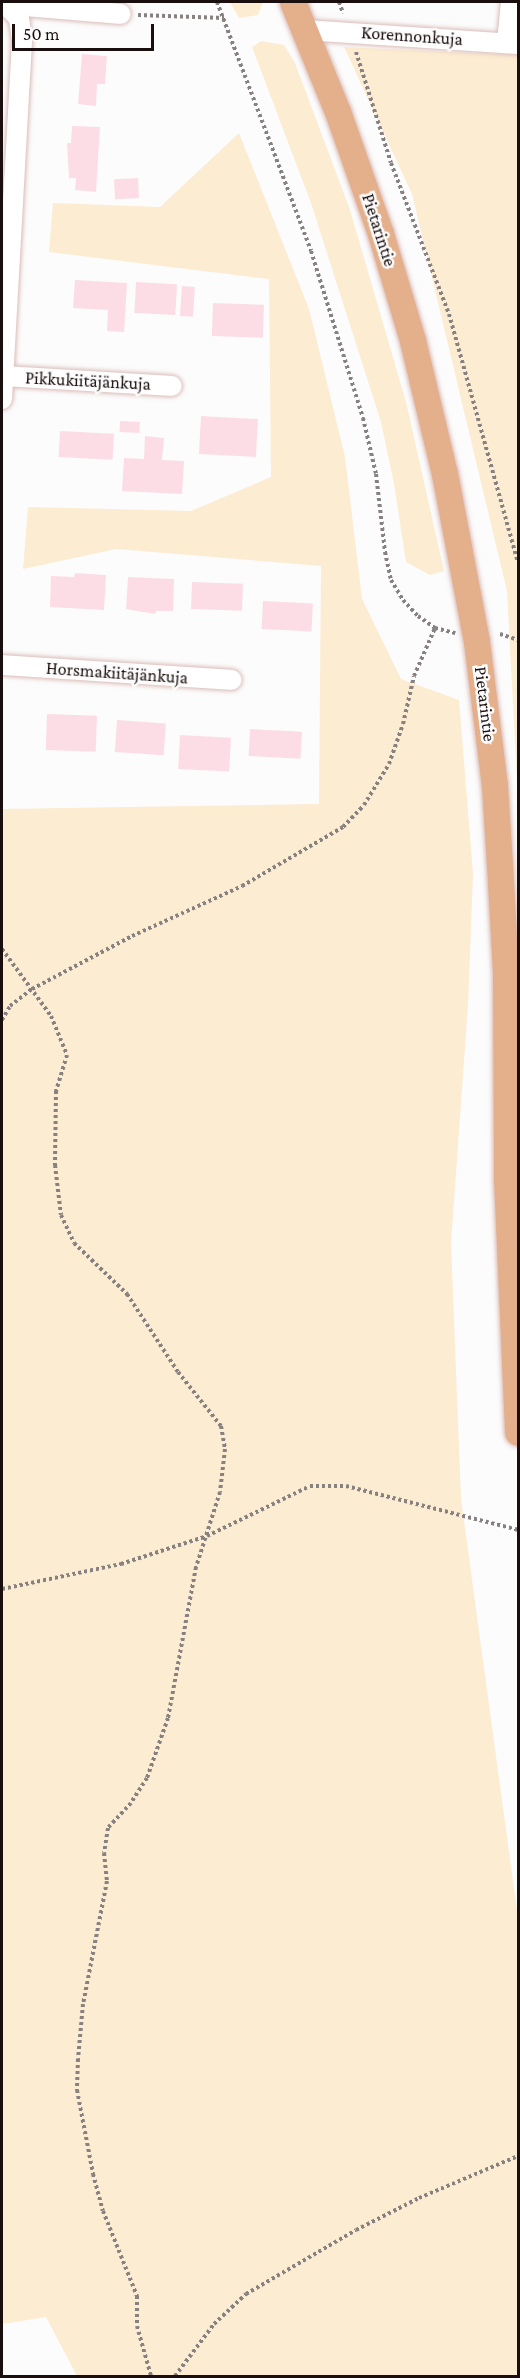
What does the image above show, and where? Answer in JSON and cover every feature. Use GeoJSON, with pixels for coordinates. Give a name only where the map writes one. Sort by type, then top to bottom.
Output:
{"type":"FeatureCollection","features":[{"type":"Feature","properties":{"kind":"main road","name":"Pietarintie"},"geometry":{"type":"LineString","coordinates":[[293,2],[338,112],[381,234],[413,341],[445,474],[477,642],[495,786],[506,974],[507,1179],[519,1433]]}},
{"type":"Feature","properties":{"kind":"street"},"geometry":{"type":"LineString","coordinates":[[511,2],[513,43]]}},
{"type":"Feature","properties":{"kind":"street"},"geometry":{"type":"LineString","coordinates":[[4,4],[121,14]]}},
{"type":"Feature","properties":{"kind":"street"},"geometry":{"type":"LineString","coordinates":[[2,399],[5,376],[6,236],[22,40],[19,18],[4,4]]}},
{"type":"Feature","properties":{"kind":"street","name":"Korennonkuja"},"geometry":{"type":"LineString","coordinates":[[305,30],[513,43]]}},
{"type":"Feature","properties":{"kind":"street","name":"Pikkukiitäjänkuja"},"geometry":{"type":"LineString","coordinates":[[5,376],[172,386]]}},
{"type":"Feature","properties":{"kind":"street","name":"Horsmakiitäjänkuja"},"geometry":{"type":"LineString","coordinates":[[2,665],[232,680]]}},
{"type":"Feature","properties":{"kind":"path"},"geometry":{"type":"LineString","coordinates":[[217,2],[312,251],[363,418],[376,474],[385,552],[391,580],[403,600],[418,616],[435,628],[459,634]]}},
{"type":"Feature","properties":{"kind":"path"},"geometry":{"type":"LineString","coordinates":[[339,2],[391,163],[448,314],[519,562]]}},
{"type":"Feature","properties":{"kind":"path"},"geometry":{"type":"LineString","coordinates":[[121,14],[224,18]]}},
{"type":"Feature","properties":{"kind":"path"},"geometry":{"type":"LineString","coordinates":[[2,1020],[10,1006],[32,989],[132,936],[242,886],[343,827],[364,805],[389,764],[403,724],[414,676],[435,628]]}},
{"type":"Feature","properties":{"kind":"path"},"geometry":{"type":"LineString","coordinates":[[500,634],[519,640]]}},
{"type":"Feature","properties":{"kind":"path"},"geometry":{"type":"LineString","coordinates":[[2,949],[51,1016],[67,1055],[56,1091],[55,1165],[61,1215],[74,1243],[127,1294],[178,1372],[221,1426],[225,1449],[220,1492],[196,1567],[168,1718],[147,1778],[131,1803],[108,1828],[104,1853],[107,1881],[83,2004],[78,2059],[77,2090],[93,2174],[103,2211],[137,2295],[137,2326],[151,2376]]}},
{"type":"Feature","properties":{"kind":"path"},"geometry":{"type":"LineString","coordinates":[[2,1589],[121,1564],[207,1536],[310,1486],[346,1486],[519,1530]]}},
{"type":"Feature","properties":{"kind":"path"},"geometry":{"type":"LineString","coordinates":[[175,2376],[214,2324],[246,2294],[356,2229],[419,2198],[519,2156]]}},
{"type":"Feature","properties":{"kind":"shaded area"},"geometry":{"type":"Polygon","coordinates":[[[230,2],[263,2],[258,15],[239,18],[230,2]]]}},
{"type":"Feature","properties":{"kind":"shaded area"},"geometry":{"type":"Polygon","coordinates":[[[261,41],[284,45],[295,63],[350,210],[406,402],[444,571],[430,575],[406,562],[394,484],[381,422],[311,203],[252,47],[261,41]]]}},
{"type":"Feature","properties":{"kind":"shaded area"},"geometry":{"type":"Polygon","coordinates":[[[344,47],[518,55],[518,799],[507,591],[412,194],[344,47]]]}},
{"type":"Feature","properties":{"kind":"shaded area"},"geometry":{"type":"Polygon","coordinates":[[[239,133],[309,309],[345,457],[362,599],[401,679],[459,700],[473,874],[468,1005],[451,1243],[461,1499],[518,1918],[518,2376],[77,2376],[46,2317],[2,2324],[2,809],[319,804],[321,566],[116,549],[23,569],[28,507],[191,511],[271,477],[269,279],[49,252],[53,203],[160,207],[239,133]]]}},
{"type":"Feature","properties":{"kind":"building"},"geometry":{"type":"Polygon","coordinates":[[[82,54],[107,56],[105,84],[97,84],[96,106],[78,104],[82,54]]]}},
{"type":"Feature","properties":{"kind":"building"},"geometry":{"type":"Polygon","coordinates":[[[72,126],[100,127],[96,192],[75,190],[76,178],[69,178],[67,143],[71,143],[72,126]]]}},
{"type":"Feature","properties":{"kind":"building"},"geometry":{"type":"Polygon","coordinates":[[[138,178],[139,198],[115,199],[114,179],[138,178]]]}},
{"type":"Feature","properties":{"kind":"building"},"geometry":{"type":"Polygon","coordinates":[[[75,280],[127,283],[124,332],[107,331],[108,310],[73,308],[75,280]]]}},
{"type":"Feature","properties":{"kind":"building"},"geometry":{"type":"Polygon","coordinates":[[[136,282],[177,284],[175,315],[134,313],[136,282]]]}},
{"type":"Feature","properties":{"kind":"building"},"geometry":{"type":"Polygon","coordinates":[[[182,286],[195,287],[193,317],[180,316],[182,286]]]}},
{"type":"Feature","properties":{"kind":"building"},"geometry":{"type":"Polygon","coordinates":[[[213,303],[264,305],[263,338],[212,336],[213,303]]]}},
{"type":"Feature","properties":{"kind":"building"},"geometry":{"type":"Polygon","coordinates":[[[201,416],[258,419],[256,457],[199,454],[201,416]]]}},
{"type":"Feature","properties":{"kind":"building"},"geometry":{"type":"Polygon","coordinates":[[[120,421],[140,422],[139,433],[119,432],[120,421]]]}},
{"type":"Feature","properties":{"kind":"building"},"geometry":{"type":"Polygon","coordinates":[[[60,431],[114,434],[113,460],[59,457],[60,431]]]}},
{"type":"Feature","properties":{"kind":"building"},"geometry":{"type":"Polygon","coordinates":[[[145,436],[164,438],[162,460],[184,461],[182,494],[122,491],[124,458],[144,459],[145,436]]]}},
{"type":"Feature","properties":{"kind":"building"},"geometry":{"type":"Polygon","coordinates":[[[75,573],[106,575],[104,610],[50,607],[51,576],[74,577],[75,573]]]}},
{"type":"Feature","properties":{"kind":"building"},"geometry":{"type":"Polygon","coordinates":[[[128,577],[174,579],[173,611],[156,611],[155,614],[126,609],[128,577]]]}},
{"type":"Feature","properties":{"kind":"building"},"geometry":{"type":"Polygon","coordinates":[[[192,582],[243,584],[242,611],[191,609],[192,582]]]}},
{"type":"Feature","properties":{"kind":"building"},"geometry":{"type":"Polygon","coordinates":[[[263,601],[313,604],[311,632],[262,629],[263,601]]]}},
{"type":"Feature","properties":{"kind":"building"},"geometry":{"type":"Polygon","coordinates":[[[47,714],[97,716],[96,752],[46,750],[47,714]]]}},
{"type":"Feature","properties":{"kind":"building"},"geometry":{"type":"Polygon","coordinates":[[[117,720],[166,723],[164,755],[115,752],[117,720]]]}},
{"type":"Feature","properties":{"kind":"building"},"geometry":{"type":"Polygon","coordinates":[[[250,729],[302,732],[301,759],[249,756],[250,729]]]}},
{"type":"Feature","properties":{"kind":"building"},"geometry":{"type":"Polygon","coordinates":[[[180,735],[231,738],[229,772],[178,769],[180,735]]]}}]}
